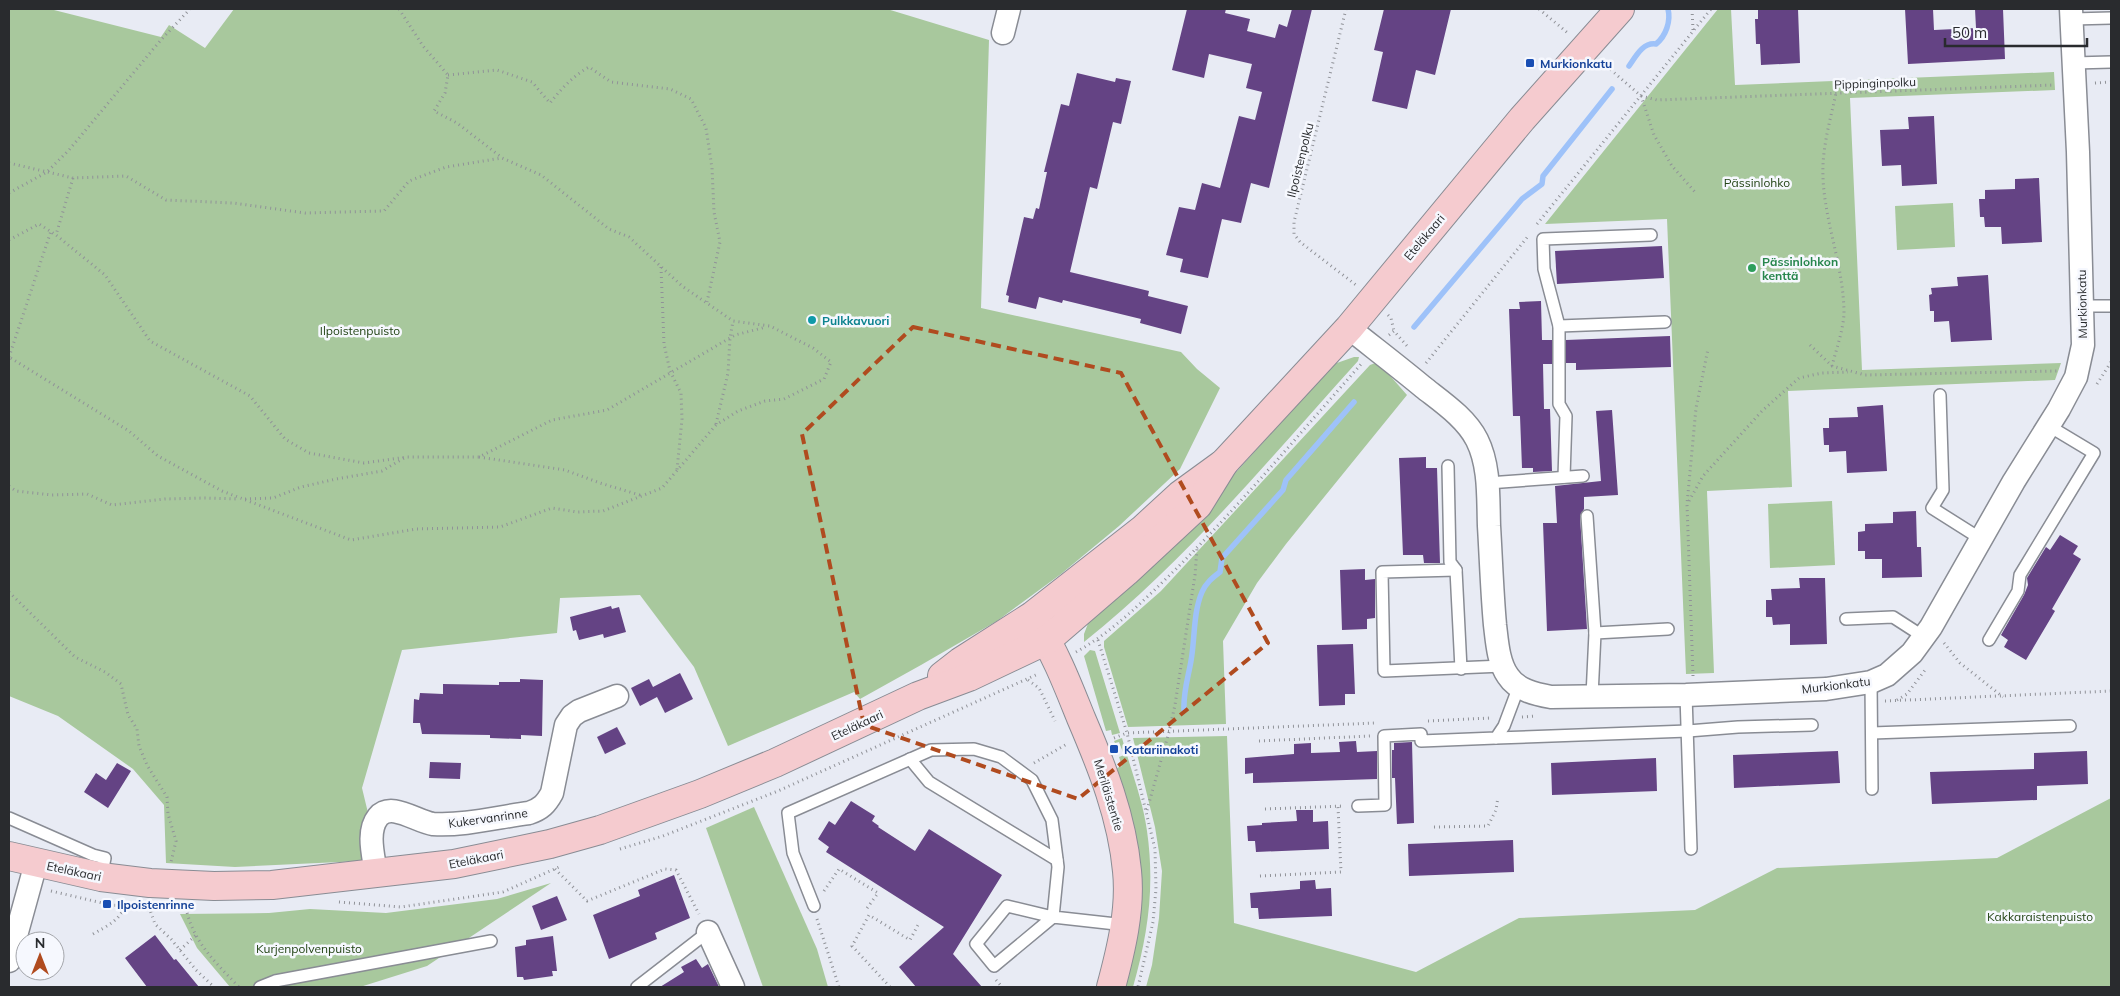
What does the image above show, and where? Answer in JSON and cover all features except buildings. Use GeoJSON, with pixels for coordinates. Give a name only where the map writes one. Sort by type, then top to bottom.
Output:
{"type":"FeatureCollection","features":[{"type":"Feature","properties":{"kind":"main road","name":"Eteläkaari"},"geometry":{"type":"LineString","coordinates":[[918,696],[960,662],[1032,616],[1143,529],[1180,495],[1224,463],[1349,328],[1522,119],[1620,9]]}},
{"type":"Feature","properties":{"kind":"main road","name":"Eteläkaari"},"geometry":{"type":"LineString","coordinates":[[9,856],[101,877],[150,883],[214,886],[272,885],[454,864],[501,855],[600,830],[700,794],[775,764],[918,696],[969,678],[1047,640],[1126,572],[1198,506],[1224,463]]}},
{"type":"Feature","properties":{"kind":"main road","name":"Meriläistentie"},"geometry":{"type":"LineString","coordinates":[[1032,616],[1047,640],[1095,751],[1117,816],[1127,872],[1125,925],[1111,987]]}},
{"type":"Feature","properties":{"kind":"street"},"geometry":{"type":"LineString","coordinates":[[1003,33],[1009,9]]}},
{"type":"Feature","properties":{"kind":"street","name":"Murkionkatu"},"geometry":{"type":"LineString","coordinates":[[1519,686],[1532,693],[1551,696],[1592,696],[1690,686],[1826,689],[1871,682],[1887,675],[1912,653],[1927,632],[2076,377],[2083,345],[2072,14]]}},
{"type":"Feature","properties":{"kind":"street"},"geometry":{"type":"LineString","coordinates":[[1349,328],[1466,424],[1477,440],[1488,483],[1492,596],[1497,643],[1503,666],[1508,676],[1519,686]]}},
{"type":"Feature","properties":{"kind":"street","name":"Kukervanrinne"},"geometry":{"type":"LineString","coordinates":[[376,874],[372,837],[373,828],[378,817],[384,813],[395,811],[430,824],[446,824],[529,813],[540,809],[552,793],[566,725],[572,716],[617,696]]}},
{"type":"Feature","properties":{"kind":"street"},"geometry":{"type":"LineString","coordinates":[[9,961],[36,863]]}},
{"type":"Feature","properties":{"kind":"street"},"geometry":{"type":"LineString","coordinates":[[708,932],[733,987]]}},
{"type":"Feature","properties":{"kind":"lane"},"geometry":{"type":"LineString","coordinates":[[2072,14],[2111,18]]}},
{"type":"Feature","properties":{"kind":"lane"},"geometry":{"type":"LineString","coordinates":[[2075,74],[2111,62]]}},
{"type":"Feature","properties":{"kind":"lane"},"geometry":{"type":"LineString","coordinates":[[1564,477],[1566,416],[1559,404],[1559,326],[1544,269],[1543,239],[1651,235]]}},
{"type":"Feature","properties":{"kind":"lane"},"geometry":{"type":"LineString","coordinates":[[2082,306],[2111,306]]}},
{"type":"Feature","properties":{"kind":"lane"},"geometry":{"type":"LineString","coordinates":[[1559,326],[1665,322]]}},
{"type":"Feature","properties":{"kind":"lane"},"geometry":{"type":"LineString","coordinates":[[1940,395],[1943,490],[1932,508],[1981,539]]}},
{"type":"Feature","properties":{"kind":"lane"},"geometry":{"type":"LineString","coordinates":[[1988,640],[2018,590],[2020,575],[2094,454],[2049,426]]}},
{"type":"Feature","properties":{"kind":"lane"},"geometry":{"type":"LineString","coordinates":[[1448,466],[1450,562],[1456,570],[1461,669]]}},
{"type":"Feature","properties":{"kind":"lane"},"geometry":{"type":"LineString","coordinates":[[1488,483],[1583,476]]}},
{"type":"Feature","properties":{"kind":"lane"},"geometry":{"type":"LineString","coordinates":[[1587,516],[1595,633],[1592,696]]}},
{"type":"Feature","properties":{"kind":"lane"},"geometry":{"type":"LineString","coordinates":[[1456,570],[1382,572],[1384,671],[1503,666]]}},
{"type":"Feature","properties":{"kind":"lane"},"geometry":{"type":"LineString","coordinates":[[1846,619],[1893,616],[1927,632]]}},
{"type":"Feature","properties":{"kind":"lane"},"geometry":{"type":"LineString","coordinates":[[1595,633],[1668,629]]}},
{"type":"Feature","properties":{"kind":"lane"},"geometry":{"type":"LineString","coordinates":[[1871,682],[1872,789]]}},
{"type":"Feature","properties":{"kind":"lane"},"geometry":{"type":"LineString","coordinates":[[1496,738],[1504,726],[1519,686]]}},
{"type":"Feature","properties":{"kind":"lane"},"geometry":{"type":"LineString","coordinates":[[1690,686],[1688,731],[1691,849]]}},
{"type":"Feature","properties":{"kind":"lane"},"geometry":{"type":"LineString","coordinates":[[1358,806],[1385,805],[1384,736],[1421,734],[1421,741],[1812,725]]}},
{"type":"Feature","properties":{"kind":"lane"},"geometry":{"type":"LineString","coordinates":[[1872,733],[2070,726]]}},
{"type":"Feature","properties":{"kind":"lane"},"geometry":{"type":"LineString","coordinates":[[814,906],[793,853],[788,813],[931,750],[974,749],[1002,757],[1032,780],[1052,820],[1057,860],[1053,917],[994,966],[976,944],[1007,906],[1053,917],[1125,925]]}},
{"type":"Feature","properties":{"kind":"lane"},"geometry":{"type":"LineString","coordinates":[[910,759],[928,782],[1057,860]]}},
{"type":"Feature","properties":{"kind":"lane"},"geometry":{"type":"LineString","coordinates":[[9,818],[83,851],[105,858],[101,877]]}},
{"type":"Feature","properties":{"kind":"lane"},"geometry":{"type":"LineString","coordinates":[[637,987],[708,932]]}},
{"type":"Feature","properties":{"kind":"lane"},"geometry":{"type":"LineString","coordinates":[[260,987],[275,980],[490,940]]}},
{"type":"Feature","properties":{"kind":"path"},"geometry":{"type":"LineString","coordinates":[[9,193],[47,172],[69,150],[160,41],[190,9]]}},
{"type":"Feature","properties":{"kind":"path"},"geometry":{"type":"LineString","coordinates":[[399,9],[423,46],[448,75]]}},
{"type":"Feature","properties":{"kind":"path","name":"Ilpoistenpolku"},"geometry":{"type":"LineString","coordinates":[[1346,9],[1294,222],[1294,234],[1300,242],[1358,286]]}},
{"type":"Feature","properties":{"kind":"path"},"geometry":{"type":"LineString","coordinates":[[1539,9],[1641,96],[1654,135],[1672,166],[1695,192]]}},
{"type":"Feature","properties":{"kind":"path"},"geometry":{"type":"LineString","coordinates":[[1692,9],[1693,31]]}},
{"type":"Feature","properties":{"kind":"path"},"geometry":{"type":"LineString","coordinates":[[1641,96],[1711,9]]}},
{"type":"Feature","properties":{"kind":"path"},"geometry":{"type":"LineString","coordinates":[[448,75],[497,70],[532,82],[550,103],[568,82],[589,67],[611,82],[670,89],[691,99],[706,128],[712,168],[714,212],[720,242],[707,302]]}},
{"type":"Feature","properties":{"kind":"path","name":"Pippinginpolku"},"geometry":{"type":"LineString","coordinates":[[1641,96],[1657,100],[1836,93],[2075,74],[2111,82]]}},
{"type":"Feature","properties":{"kind":"path"},"geometry":{"type":"LineString","coordinates":[[50,231],[9,357],[129,431],[158,456],[222,491],[351,540],[416,529],[500,527],[552,508],[577,512],[603,511],[662,488],[716,425],[738,411],[764,401],[784,398],[824,379],[831,362],[813,348],[770,326],[733,322],[682,286],[629,237],[609,229],[541,175],[502,158],[457,123],[434,111],[445,93],[448,75]]}},
{"type":"Feature","properties":{"kind":"path"},"geometry":{"type":"LineString","coordinates":[[1832,366],[1844,316],[1843,292],[1827,208],[1823,166],[1836,93]]}},
{"type":"Feature","properties":{"kind":"path"},"geometry":{"type":"LineString","coordinates":[[9,163],[73,178],[126,176],[166,200],[233,203],[305,213],[384,211],[409,181],[446,167],[502,158]]}},
{"type":"Feature","properties":{"kind":"path"},"geometry":{"type":"LineString","coordinates":[[56,235],[73,178]]}},
{"type":"Feature","properties":{"kind":"path"},"geometry":{"type":"LineString","coordinates":[[9,240],[39,224],[56,235],[106,275],[150,341],[250,396],[285,439],[308,452],[364,463],[407,457],[479,457],[565,470],[643,496]]}},
{"type":"Feature","properties":{"kind":"path"},"geometry":{"type":"LineString","coordinates":[[660,266],[664,344],[670,371],[681,394],[682,418],[677,471]]}},
{"type":"Feature","properties":{"kind":"path"},"geometry":{"type":"LineString","coordinates":[[716,425],[728,374],[733,322]]}},
{"type":"Feature","properties":{"kind":"path"},"geometry":{"type":"LineString","coordinates":[[479,457],[552,420],[607,410],[670,371],[730,338],[770,326]]}},
{"type":"Feature","properties":{"kind":"path"},"geometry":{"type":"LineString","coordinates":[[1810,345],[1832,366],[1865,375],[2062,372]]}},
{"type":"Feature","properties":{"kind":"path"},"geometry":{"type":"LineString","coordinates":[[1690,686],[1687,504],[1696,408],[1708,349]]}},
{"type":"Feature","properties":{"kind":"path"},"geometry":{"type":"LineString","coordinates":[[1687,504],[1703,476],[1762,411],[1799,378],[1822,373],[1854,372]]}},
{"type":"Feature","properties":{"kind":"path"},"geometry":{"type":"LineString","coordinates":[[9,486],[16,491],[52,495],[87,494],[112,504],[205,498],[243,500],[273,498],[310,485],[382,471],[407,457]]}},
{"type":"Feature","properties":{"kind":"path"},"geometry":{"type":"LineString","coordinates":[[1146,812],[1175,705],[1195,575],[1197,548]]}},
{"type":"Feature","properties":{"kind":"path"},"geometry":{"type":"LineString","coordinates":[[9,592],[75,657],[105,672],[122,684],[128,715],[136,729],[139,746],[147,765],[167,797],[168,814],[176,841],[170,864]]}},
{"type":"Feature","properties":{"kind":"path"},"geometry":{"type":"LineString","coordinates":[[1927,632],[1960,663],[2003,697]]}},
{"type":"Feature","properties":{"kind":"path"},"geometry":{"type":"LineString","coordinates":[[1028,680],[1039,688],[1059,728]]}},
{"type":"Feature","properties":{"kind":"path"},"geometry":{"type":"LineString","coordinates":[[1906,700],[2111,691]]}},
{"type":"Feature","properties":{"kind":"path"},"geometry":{"type":"LineString","coordinates":[[1120,736],[1127,733]]}},
{"type":"Feature","properties":{"kind":"path"},"geometry":{"type":"LineString","coordinates":[[1021,771],[1068,746],[1063,736]]}},
{"type":"Feature","properties":{"kind":"path"},"geometry":{"type":"LineString","coordinates":[[1259,741],[1384,736]]}},
{"type":"Feature","properties":{"kind":"path"},"geometry":{"type":"LineString","coordinates":[[1434,827],[1488,826],[1496,810],[1498,797]]}},
{"type":"Feature","properties":{"kind":"path"},"geometry":{"type":"LineString","coordinates":[[1265,809],[1358,806]]}},
{"type":"Feature","properties":{"kind":"path"},"geometry":{"type":"LineString","coordinates":[[1260,876],[1341,872],[1338,807]]}},
{"type":"Feature","properties":{"kind":"path"},"geometry":{"type":"LineString","coordinates":[[555,868],[587,901],[665,869],[676,870],[708,932]]}},
{"type":"Feature","properties":{"kind":"path"},"geometry":{"type":"LineString","coordinates":[[839,987],[826,953],[814,906],[839,869],[878,893],[865,911]]}},
{"type":"Feature","properties":{"kind":"path"},"geometry":{"type":"LineString","coordinates":[[93,934],[116,921],[122,915],[125,906]]}},
{"type":"Feature","properties":{"kind":"path"},"geometry":{"type":"LineString","coordinates":[[149,907],[155,924],[214,987]]}},
{"type":"Feature","properties":{"kind":"path"},"geometry":{"type":"LineString","coordinates":[[186,908],[189,923],[205,952],[239,987]]}},
{"type":"Feature","properties":{"kind":"path"},"geometry":{"type":"LineString","coordinates":[[890,987],[852,946],[869,915],[910,940],[918,925]]}},
{"type":"Feature","properties":{"kind":"path"},"geometry":{"type":"LineString","coordinates":[[180,950],[196,936]]}},
{"type":"Feature","properties":{"kind":"highlighted area"},"geometry":{"type":"Polygon","coordinates":[[[913,327],[1121,373],[1268,643],[1078,799],[864,725],[802,434],[913,327]]]}},
{"type":"Feature","properties":{"kind":"green space","name":"Ilpoistenpuisto"},"geometry":{"type":"Polygon","coordinates":[[[9,9],[50,9],[161,37],[169,25],[205,48],[234,9],[887,9],[989,40],[981,308],[1181,352],[1197,369],[1220,388],[1180,469],[1119,526],[1061,574],[997,621],[860,699],[854,692],[728,746],[694,667],[640,595],[560,598],[557,633],[402,650],[362,788],[369,817],[365,850],[361,861],[235,867],[166,863],[164,805],[133,769],[58,716],[9,696],[9,9]]]}},
{"type":"Feature","properties":{"kind":"green space","name":"Pässinlohko"},"geometry":{"type":"Polygon","coordinates":[[[1718,9],[1731,9],[1735,85],[2054,72],[2055,90],[1850,98],[1862,370],[2061,363],[2055,380],[1788,391],[1792,487],[1707,491],[1714,673],[1686,674],[1667,219],[1545,224],[1718,9]]]}},
{"type":"Feature","properties":{"kind":"green space"},"geometry":{"type":"Polygon","coordinates":[[[1953,203],[1955,247],[1897,250],[1895,206],[1953,203]]]}},
{"type":"Feature","properties":{"kind":"green space"},"geometry":{"type":"Polygon","coordinates":[[[1359,357],[1358,361],[1193,543],[1122,610],[1084,642],[1084,634],[1089,621],[1190,523],[1334,364],[1359,357]]]}},
{"type":"Feature","properties":{"kind":"green space"},"geometry":{"type":"Polygon","coordinates":[[[1378,362],[1407,395],[1286,544],[1257,583],[1223,641],[1226,724],[1128,727],[1104,647],[1104,641],[1161,591],[1370,365],[1378,362]]]}},
{"type":"Feature","properties":{"kind":"green space"},"geometry":{"type":"Polygon","coordinates":[[[1832,501],[1835,565],[1770,568],[1768,504],[1832,501]]]}},
{"type":"Feature","properties":{"kind":"green space"},"geometry":{"type":"Polygon","coordinates":[[[1090,650],[1095,651],[1120,733],[1112,735],[1111,730],[1106,731],[1084,656],[1090,650]]]}},
{"type":"Feature","properties":{"kind":"green space","name":"Kakkaraistenpuisto"},"geometry":{"type":"Polygon","coordinates":[[[1227,736],[1234,923],[1416,972],[1519,918],[1695,910],[1777,868],[1997,858],[2111,798],[2111,987],[1146,987],[1152,965],[1159,918],[1162,871],[1155,827],[1133,738],[1227,736]]]}},
{"type":"Feature","properties":{"kind":"green space"},"geometry":{"type":"Polygon","coordinates":[[[1122,738],[1145,819],[1150,872],[1149,910],[1143,948],[1133,987],[1122,987],[1137,919],[1140,859],[1135,829],[1117,768],[1122,766],[1119,757],[1124,755],[1119,742],[1115,743],[1114,741],[1122,738]]]}},
{"type":"Feature","properties":{"kind":"green space"},"geometry":{"type":"Polygon","coordinates":[[[754,807],[817,949],[828,987],[763,987],[706,828],[754,807]]]}},
{"type":"Feature","properties":{"kind":"green space","name":"Kurjenpolvenpuisto"},"geometry":{"type":"Polygon","coordinates":[[[551,883],[427,966],[360,987],[230,987],[197,948],[180,914],[269,913],[310,909],[386,913],[497,899],[551,883]]]}},
{"type":"Feature","properties":{"kind":"waterway"},"geometry":{"type":"LineString","coordinates":[[1629,66],[1644,47],[1656,44],[1663,37],[1668,23],[1668,9]]}},
{"type":"Feature","properties":{"kind":"waterway"},"geometry":{"type":"LineString","coordinates":[[1414,327],[1522,199],[1542,184],[1543,176],[1612,89]]}},
{"type":"Feature","properties":{"kind":"waterway"},"geometry":{"type":"LineString","coordinates":[[1184,710],[1196,617],[1199,600],[1204,589],[1220,572],[1222,558],[1283,490],[1286,480],[1354,402]]}},
{"type":"Feature","properties":{"kind":"place","name":"Murkionkatu"},"geometry":{"type":"Point","coordinates":[1530,63]}},
{"type":"Feature","properties":{"kind":"place","name":"Pässinlohkon kenttä"},"geometry":{"type":"Point","coordinates":[1752,268]}},
{"type":"Feature","properties":{"kind":"place","name":"Pulkkavuori"},"geometry":{"type":"Point","coordinates":[812,320]}},
{"type":"Feature","properties":{"kind":"place","name":"Katariinakoti"},"geometry":{"type":"Point","coordinates":[1114,749]}},
{"type":"Feature","properties":{"kind":"place","name":"Ilpoistenrinne"},"geometry":{"type":"Point","coordinates":[107,904]}}]}
